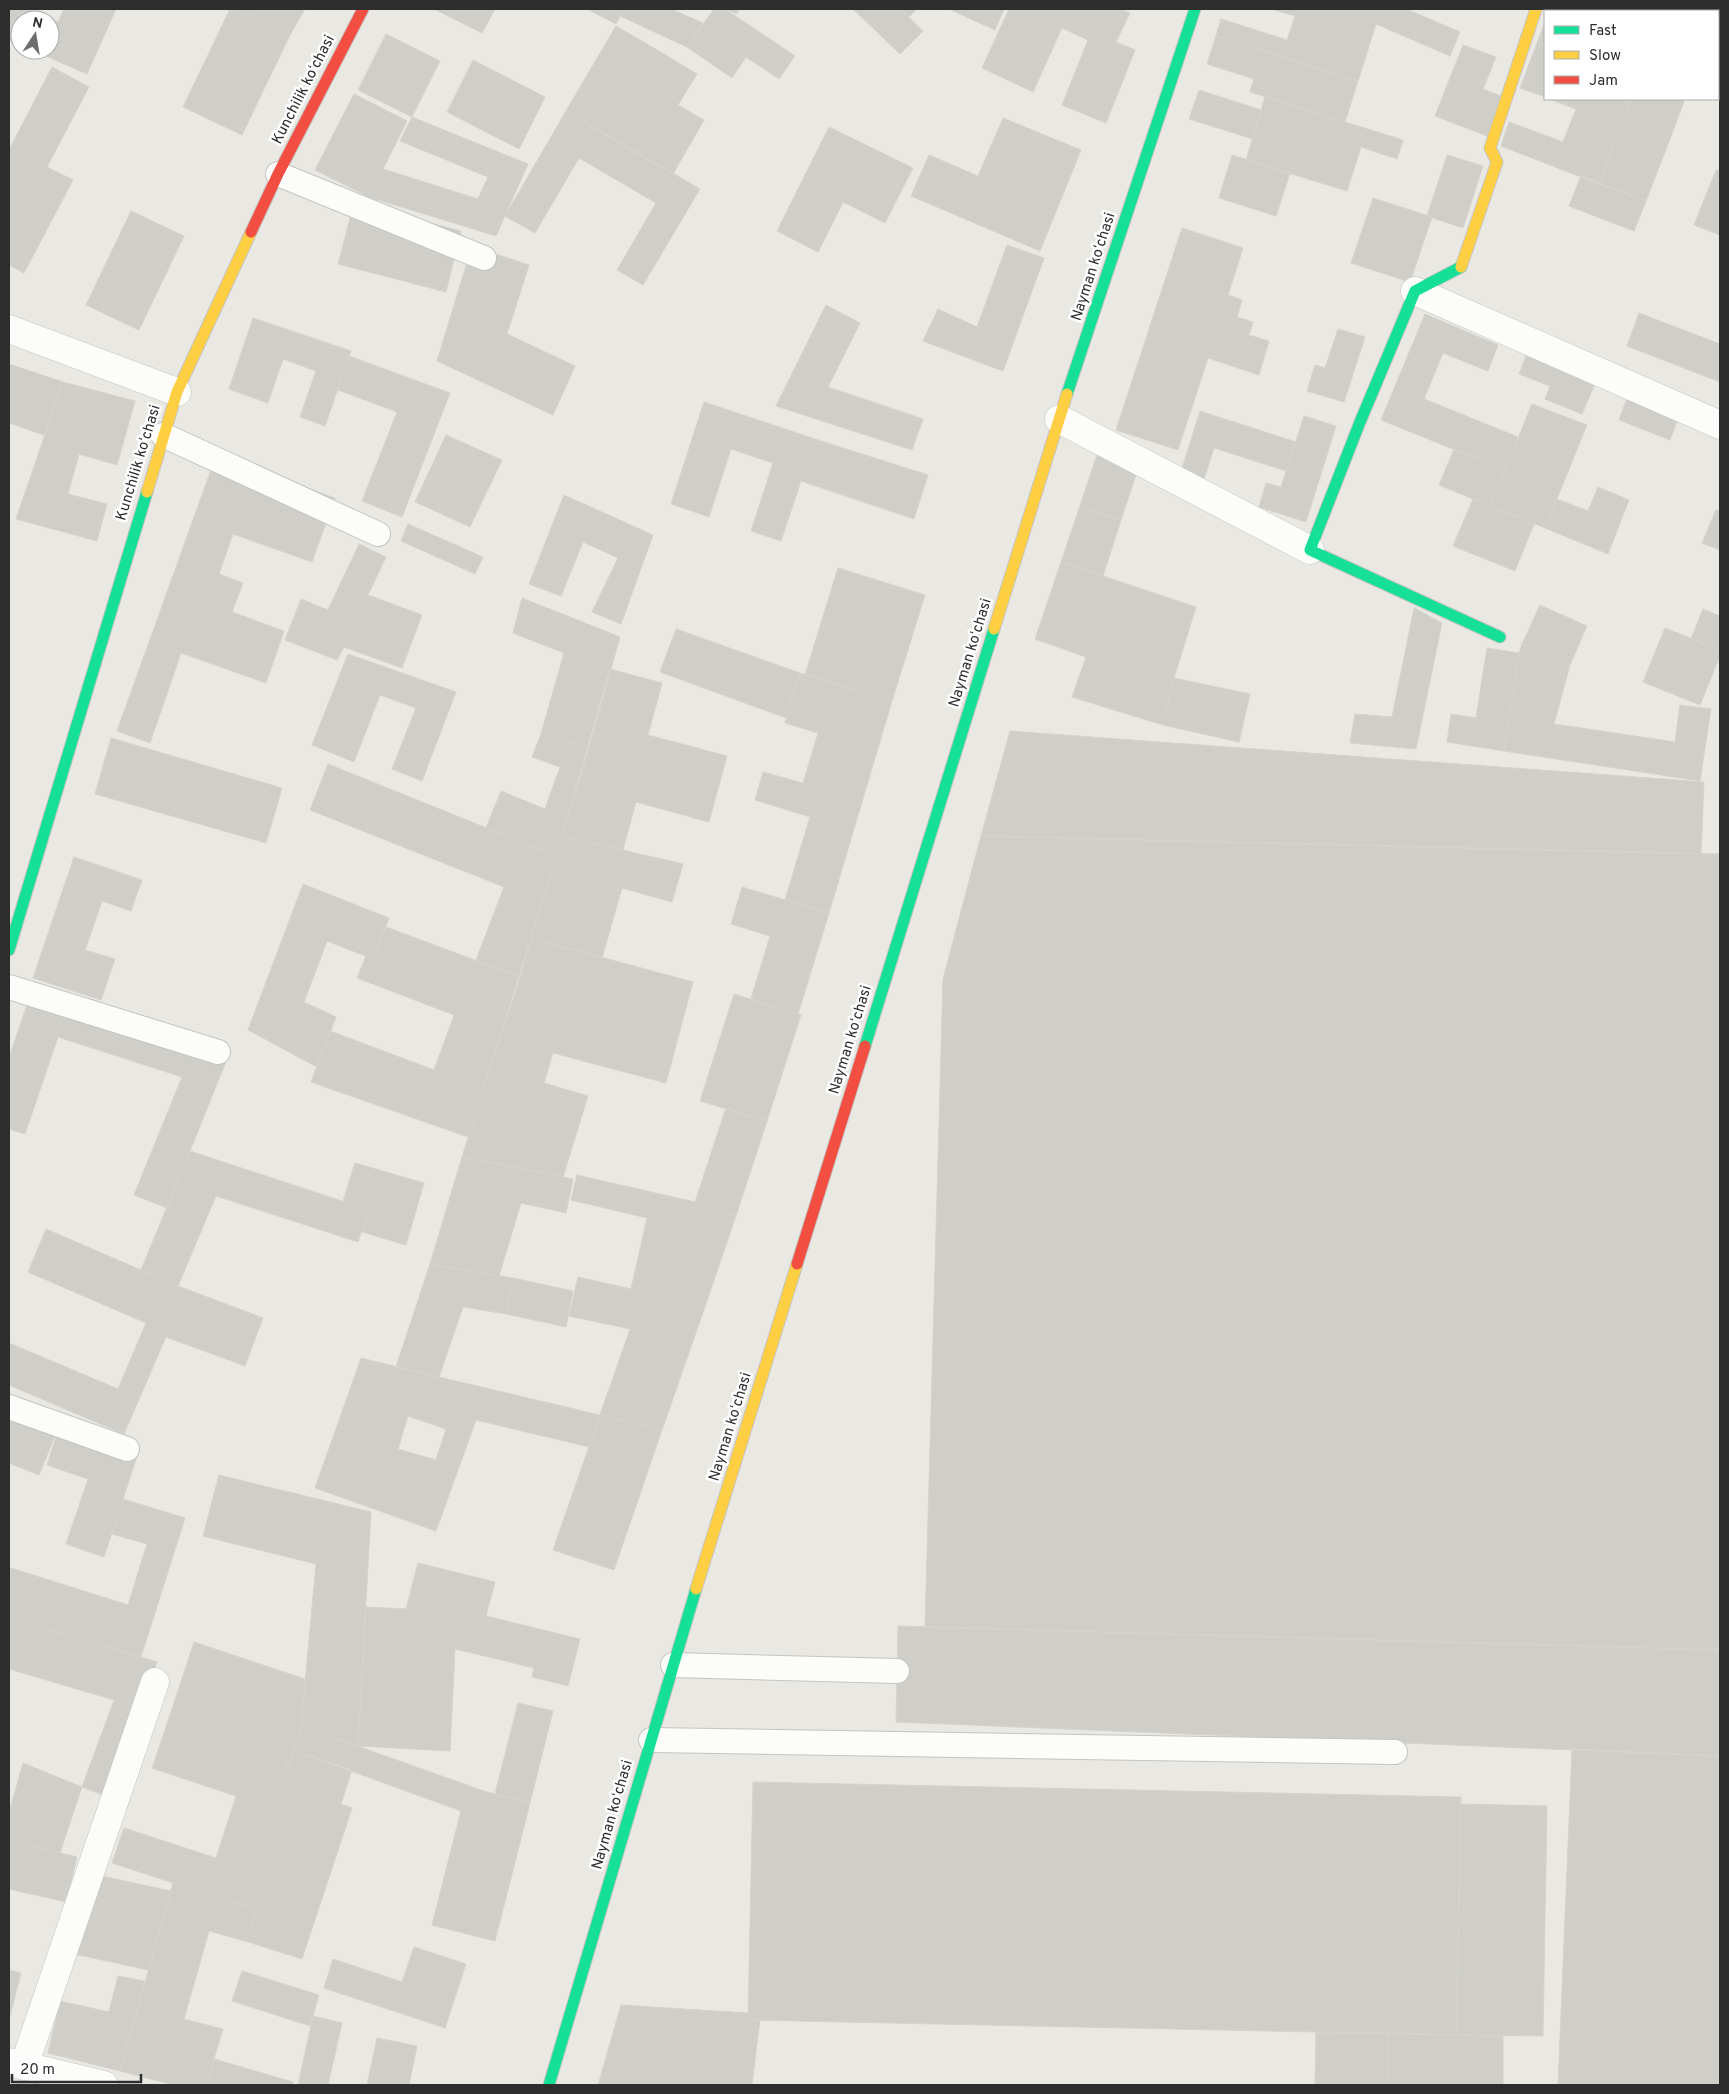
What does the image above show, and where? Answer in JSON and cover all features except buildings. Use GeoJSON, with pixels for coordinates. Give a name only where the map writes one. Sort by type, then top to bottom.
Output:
{"type":"FeatureCollection","features":[{"type":"Feature","properties":{"kind":"main road","name":"Kunchilik koʻchasi"},"geometry":{"type":"LineString","coordinates":[[9,950],[162,435],[177,392],[278,174],[363,9]]}},
{"type":"Feature","properties":{"kind":"main road","name":"Nayman koʻchasi"},"geometry":{"type":"LineString","coordinates":[[549,2085],[673,1665],[1059,419],[1195,9]]}},
{"type":"Feature","properties":{"kind":"main road"},"geometry":{"type":"LineString","coordinates":[[1500,637],[1310,550],[1360,422],[1415,291],[1462,266],[1497,162],[1490,148],[1536,9]]}},
{"type":"Feature","properties":{"kind":"street"},"geometry":{"type":"LineString","coordinates":[[1415,291],[1720,425]]}},
{"type":"Feature","properties":{"kind":"street"},"geometry":{"type":"LineString","coordinates":[[9,329],[177,392]]}},
{"type":"Feature","properties":{"kind":"street"},"geometry":{"type":"LineString","coordinates":[[1059,419],[1310,550]]}},
{"type":"Feature","properties":{"kind":"street"},"geometry":{"type":"LineString","coordinates":[[104,2085],[16,2064],[155,1682]]}},
{"type":"Feature","properties":{"kind":"lane"},"geometry":{"type":"LineString","coordinates":[[278,174],[484,258]]}},
{"type":"Feature","properties":{"kind":"lane"},"geometry":{"type":"LineString","coordinates":[[162,435],[378,534]]}},
{"type":"Feature","properties":{"kind":"lane"},"geometry":{"type":"LineString","coordinates":[[9,988],[218,1052]]}},
{"type":"Feature","properties":{"kind":"lane"},"geometry":{"type":"LineString","coordinates":[[9,1407],[127,1449]]}},
{"type":"Feature","properties":{"kind":"lane"},"geometry":{"type":"LineString","coordinates":[[673,1665],[897,1671]]}},
{"type":"Feature","properties":{"kind":"lane"},"geometry":{"type":"LineString","coordinates":[[651,1740],[1395,1752]]}},
{"type":"Feature","properties":{"kind":"traffic: fast"},"geometry":{"type":"LineString","coordinates":[[1067,394],[1195,9]]}},
{"type":"Feature","properties":{"kind":"traffic: fast"},"geometry":{"type":"LineString","coordinates":[[1461,267],[1415,291],[1360,422],[1310,550],[1500,637]]}},
{"type":"Feature","properties":{"kind":"traffic: fast"},"geometry":{"type":"LineString","coordinates":[[9,950],[147,492]]}},
{"type":"Feature","properties":{"kind":"traffic: fast"},"geometry":{"type":"LineString","coordinates":[[865,1046],[994,629]]}},
{"type":"Feature","properties":{"kind":"traffic: fast"},"geometry":{"type":"LineString","coordinates":[[549,2085],[696,1589]]}},
{"type":"Feature","properties":{"kind":"traffic: slow"},"geometry":{"type":"LineString","coordinates":[[1461,267],[1497,162],[1490,148],[1536,9]]}},
{"type":"Feature","properties":{"kind":"traffic: slow"},"geometry":{"type":"LineString","coordinates":[[147,492],[177,392],[251,232]]}},
{"type":"Feature","properties":{"kind":"traffic: slow"},"geometry":{"type":"LineString","coordinates":[[994,629],[1067,394]]}},
{"type":"Feature","properties":{"kind":"traffic: slow"},"geometry":{"type":"LineString","coordinates":[[696,1589],[797,1264]]}},
{"type":"Feature","properties":{"kind":"traffic: jam"},"geometry":{"type":"LineString","coordinates":[[251,232],[278,174],[363,9]]}},
{"type":"Feature","properties":{"kind":"traffic: jam"},"geometry":{"type":"LineString","coordinates":[[797,1264],[865,1046]]}}]}
